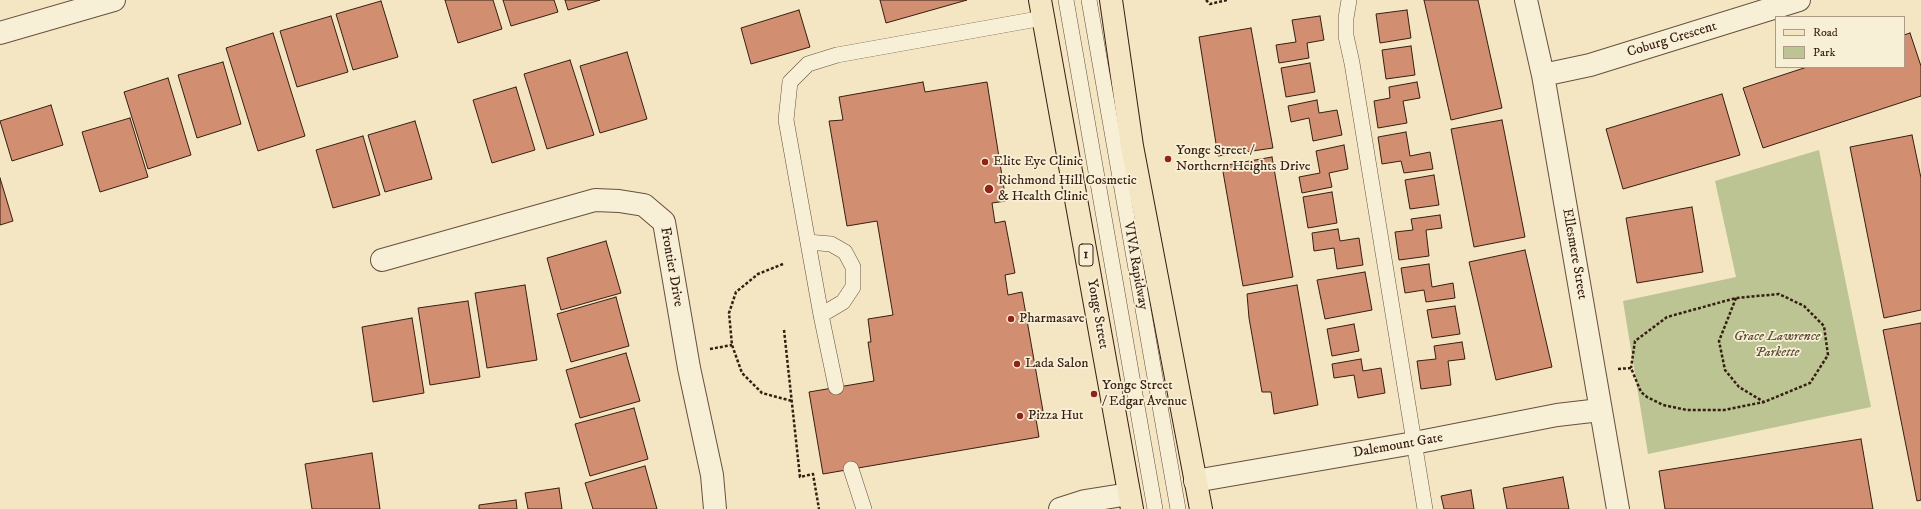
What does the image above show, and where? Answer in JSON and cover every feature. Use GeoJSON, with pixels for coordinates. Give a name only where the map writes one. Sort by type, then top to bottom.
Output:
{"type":"FeatureCollection","features":[{"type":"Feature","properties":{"kind":"main road"},"geometry":{"type":"LineString","coordinates":[[1111,0],[1132,146],[1201,509]]}},
{"type":"Feature","properties":{"kind":"main road","name":"Yonge Street"},"geometry":{"type":"LineString","coordinates":[[1041,9],[1131,501]]}},
{"type":"Feature","properties":{"kind":"street"},"geometry":{"type":"LineString","coordinates":[[0,33],[114,0]]}},
{"type":"Feature","properties":{"kind":"street","name":"Ellesmere Street"},"geometry":{"type":"LineString","coordinates":[[1526,0],[1543,75],[1618,509]]}},
{"type":"Feature","properties":{"kind":"street","name":"Coburg Crescent"},"geometry":{"type":"LineString","coordinates":[[1543,75],[1590,65],[1799,0]]}},
{"type":"Feature","properties":{"kind":"street","name":"Frontier Drive"},"geometry":{"type":"LineString","coordinates":[[382,260],[595,200],[619,200],[644,205],[664,222],[690,368],[712,474],[715,509]]}},
{"type":"Feature","properties":{"kind":"street","name":"Dalemount Gate"},"geometry":{"type":"LineString","coordinates":[[1195,481],[1414,443],[1557,416],[1600,410]]}},
{"type":"Feature","properties":{"kind":"street"},"geometry":{"type":"LineString","coordinates":[[1060,509],[1085,501],[1131,501]]}},
{"type":"Feature","properties":{"kind":"lane","name":"VIVA Rapidway"},"geometry":{"type":"LineString","coordinates":[[1066,0],[1155,509]]}},
{"type":"Feature","properties":{"kind":"lane","name":"VIVA Rapidway"},"geometry":{"type":"LineString","coordinates":[[1089,0],[1178,509]]}},
{"type":"Feature","properties":{"kind":"lane"},"geometry":{"type":"LineString","coordinates":[[1349,0],[1346,18],[1346,36],[1352,63],[1425,509]]}},
{"type":"Feature","properties":{"kind":"lane"},"geometry":{"type":"LineString","coordinates":[[836,387],[821,314],[786,120],[790,82],[808,64],[837,55],[1041,9]]}},
{"type":"Feature","properties":{"kind":"lane"},"geometry":{"type":"LineString","coordinates":[[808,242],[831,244],[845,252],[853,267],[852,287],[843,302],[821,314]]}},
{"type":"Feature","properties":{"kind":"lane"},"geometry":{"type":"LineString","coordinates":[[851,469],[864,509]]}},
{"type":"Feature","properties":{"kind":"path"},"geometry":{"type":"LineString","coordinates":[[1206,0],[1210,4],[1228,0]]}},
{"type":"Feature","properties":{"kind":"path"},"geometry":{"type":"LineString","coordinates":[[783,264],[758,274],[736,292],[729,313],[732,345],[742,373],[762,393],[792,401]]}},
{"type":"Feature","properties":{"kind":"path"},"geometry":{"type":"LineString","coordinates":[[1779,294],[1804,306],[1824,326],[1828,355],[1810,383],[1764,402],[1724,410],[1687,410],[1663,405],[1647,397],[1641,392],[1631,368],[1635,341],[1668,317],[1736,298],[1779,294]]}},
{"type":"Feature","properties":{"kind":"path"},"geometry":{"type":"LineString","coordinates":[[1736,298],[1719,341],[1725,370],[1739,387],[1764,402]]}},
{"type":"Feature","properties":{"kind":"path"},"geometry":{"type":"LineString","coordinates":[[784,330],[800,477],[813,474],[819,509]]}},
{"type":"Feature","properties":{"kind":"path"},"geometry":{"type":"LineString","coordinates":[[1612,370],[1631,368]]}},
{"type":"Feature","properties":{"kind":"green space","name":"Grace Lawrence Parkette"},"geometry":{"type":"Polygon","coordinates":[[[1819,150],[1871,407],[1648,454],[1623,301],[1736,277],[1715,181],[1819,150]]]}},
{"type":"Feature","properties":{"kind":"building"},"geometry":{"type":"Polygon","coordinates":[[[445,0],[493,0],[502,29],[458,43],[445,0]]]}},
{"type":"Feature","properties":{"kind":"building"},"geometry":{"type":"Polygon","coordinates":[[[503,0],[554,0],[558,12],[511,26],[503,0]]]}},
{"type":"Feature","properties":{"kind":"building"},"geometry":{"type":"Polygon","coordinates":[[[565,0],[600,0],[568,10],[565,0]]]}},
{"type":"Feature","properties":{"kind":"building"},"geometry":{"type":"Polygon","coordinates":[[[880,0],[967,0],[886,23],[880,0]]]}},
{"type":"Feature","properties":{"kind":"building"},"geometry":{"type":"Polygon","coordinates":[[[1424,0],[1478,0],[1502,108],[1451,120],[1424,0]]]}},
{"type":"Feature","properties":{"kind":"building"},"geometry":{"type":"Polygon","coordinates":[[[381,1],[398,57],[353,70],[336,14],[381,1]]]}},
{"type":"Feature","properties":{"kind":"building"},"geometry":{"type":"Polygon","coordinates":[[[799,10],[810,47],[751,64],[741,28],[799,10]]]}},
{"type":"Feature","properties":{"kind":"building"},"geometry":{"type":"Polygon","coordinates":[[[1407,10],[1411,38],[1380,43],[1376,14],[1407,10]]]}},
{"type":"Feature","properties":{"kind":"building"},"geometry":{"type":"Polygon","coordinates":[[[331,16],[348,72],[297,87],[280,31],[331,16]]]}},
{"type":"Feature","properties":{"kind":"building"},"geometry":{"type":"Polygon","coordinates":[[[1320,16],[1324,40],[1307,43],[1309,58],[1279,63],[1276,45],[1296,42],[1292,20],[1320,16]]]}},
{"type":"Feature","properties":{"kind":"building"},"geometry":{"type":"Polygon","coordinates":[[[1251,28],[1273,148],[1218,156],[1199,37],[1251,28]]]}},
{"type":"Feature","properties":{"kind":"building"},"geometry":{"type":"Polygon","coordinates":[[[273,33],[305,136],[258,151],[226,48],[273,33]]]}},
{"type":"Feature","properties":{"kind":"building"},"geometry":{"type":"Polygon","coordinates":[[[1910,33],[1921,66],[1921,96],[1763,148],[1743,88],[1804,68],[1905,68],[1905,35],[1910,33]]]}},
{"type":"Feature","properties":{"kind":"building"},"geometry":{"type":"Polygon","coordinates":[[[1411,46],[1415,75],[1386,79],[1382,50],[1411,46]]]}},
{"type":"Feature","properties":{"kind":"building"},"geometry":{"type":"Polygon","coordinates":[[[627,52],[647,119],[600,133],[580,66],[627,52]]]}},
{"type":"Feature","properties":{"kind":"building"},"geometry":{"type":"Polygon","coordinates":[[[570,60],[594,135],[547,149],[524,74],[570,60]]]}},
{"type":"Feature","properties":{"kind":"building"},"geometry":{"type":"Polygon","coordinates":[[[223,62],[241,124],[197,138],[178,75],[223,62]]]}},
{"type":"Feature","properties":{"kind":"building"},"geometry":{"type":"Polygon","coordinates":[[[1310,63],[1315,92],[1286,97],[1281,68],[1310,63]]]}},
{"type":"Feature","properties":{"kind":"building"},"geometry":{"type":"Polygon","coordinates":[[[168,78],[191,155],[148,169],[124,92],[168,78]]]}},
{"type":"Feature","properties":{"kind":"building"},"geometry":{"type":"Polygon","coordinates":[[[923,82],[925,92],[987,82],[1006,201],[992,203],[995,223],[1005,221],[1015,273],[1005,275],[1008,295],[1022,292],[1043,411],[1035,413],[1039,437],[823,474],[809,392],[874,381],[868,342],[871,342],[868,319],[893,315],[877,221],[847,226],[829,121],[843,120],[839,97],[923,82]]]}},
{"type":"Feature","properties":{"kind":"building"},"geometry":{"type":"Polygon","coordinates":[[[1417,82],[1420,98],[1403,101],[1407,123],[1378,128],[1374,101],[1390,98],[1389,87],[1417,82]]]}},
{"type":"Feature","properties":{"kind":"building"},"geometry":{"type":"Polygon","coordinates":[[[516,87],[535,150],[492,163],[473,100],[516,87]]]}},
{"type":"Feature","properties":{"kind":"building"},"geometry":{"type":"Polygon","coordinates":[[[1722,94],[1740,155],[1623,189],[1606,129],[1722,94]]]}},
{"type":"Feature","properties":{"kind":"building"},"geometry":{"type":"Polygon","coordinates":[[[1317,100],[1319,113],[1337,110],[1342,135],[1313,141],[1309,118],[1291,122],[1288,106],[1317,100]]]}},
{"type":"Feature","properties":{"kind":"building"},"geometry":{"type":"Polygon","coordinates":[[[51,105],[63,145],[12,161],[0,121],[51,105]]]}},
{"type":"Feature","properties":{"kind":"building"},"geometry":{"type":"Polygon","coordinates":[[[130,118],[148,177],[100,192],[82,132],[130,118]]]}},
{"type":"Feature","properties":{"kind":"building"},"geometry":{"type":"Polygon","coordinates":[[[1502,120],[1525,237],[1474,247],[1451,129],[1502,120]]]}},
{"type":"Feature","properties":{"kind":"building"},"geometry":{"type":"Polygon","coordinates":[[[415,121],[432,179],[385,192],[368,135],[415,121]]]}},
{"type":"Feature","properties":{"kind":"building"},"geometry":{"type":"Polygon","coordinates":[[[1406,132],[1410,156],[1430,152],[1433,169],[1404,173],[1401,161],[1382,164],[1378,137],[1406,132]]]}},
{"type":"Feature","properties":{"kind":"building"},"geometry":{"type":"Polygon","coordinates":[[[1912,135],[1921,178],[1921,310],[1884,318],[1850,147],[1912,135]]]}},
{"type":"Feature","properties":{"kind":"building"},"geometry":{"type":"Polygon","coordinates":[[[363,136],[380,195],[333,208],[316,150],[363,136]]]}},
{"type":"Feature","properties":{"kind":"building"},"geometry":{"type":"Polygon","coordinates":[[[1344,145],[1348,169],[1329,173],[1332,187],[1302,193],[1299,177],[1320,173],[1316,151],[1344,145]]]}},
{"type":"Feature","properties":{"kind":"building"},"geometry":{"type":"Polygon","coordinates":[[[1272,157],[1293,277],[1243,286],[1222,166],[1272,157]]]}},
{"type":"Feature","properties":{"kind":"building"},"geometry":{"type":"Polygon","coordinates":[[[1434,175],[1439,205],[1410,209],[1405,180],[1434,175]]]}},
{"type":"Feature","properties":{"kind":"building"},"geometry":{"type":"Polygon","coordinates":[[[0,178],[13,221],[0,225],[0,178]]]}},
{"type":"Feature","properties":{"kind":"building"},"geometry":{"type":"Polygon","coordinates":[[[1332,192],[1337,223],[1308,228],[1303,197],[1332,192]]]}},
{"type":"Feature","properties":{"kind":"building"},"geometry":{"type":"Polygon","coordinates":[[[1692,207],[1703,272],[1637,283],[1626,218],[1692,207]]]}},
{"type":"Feature","properties":{"kind":"building"},"geometry":{"type":"Polygon","coordinates":[[[1440,215],[1442,228],[1426,230],[1429,256],[1399,260],[1395,232],[1413,230],[1411,219],[1440,215]]]}},
{"type":"Feature","properties":{"kind":"building"},"geometry":{"type":"Polygon","coordinates":[[[1338,229],[1340,241],[1359,238],[1363,265],[1337,269],[1334,248],[1314,251],[1312,233],[1338,229]]]}},
{"type":"Feature","properties":{"kind":"building"},"geometry":{"type":"Polygon","coordinates":[[[606,241],[621,293],[561,310],[547,258],[606,241]]]}},
{"type":"Feature","properties":{"kind":"building"},"geometry":{"type":"Polygon","coordinates":[[[1525,250],[1552,367],[1496,380],[1469,262],[1525,250]]]}},
{"type":"Feature","properties":{"kind":"building"},"geometry":{"type":"Polygon","coordinates":[[[1429,264],[1432,287],[1453,283],[1455,298],[1426,302],[1424,290],[1405,293],[1401,268],[1429,264]]]}},
{"type":"Feature","properties":{"kind":"building"},"geometry":{"type":"Polygon","coordinates":[[[1365,272],[1372,310],[1325,319],[1317,280],[1365,272]]]}},
{"type":"Feature","properties":{"kind":"building"},"geometry":{"type":"Polygon","coordinates":[[[525,285],[537,360],[487,368],[475,293],[525,285]]]}},
{"type":"Feature","properties":{"kind":"building"},"geometry":{"type":"Polygon","coordinates":[[[1297,285],[1318,405],[1274,414],[1271,392],[1262,392],[1249,318],[1247,294],[1297,285]]]}},
{"type":"Feature","properties":{"kind":"building"},"geometry":{"type":"Polygon","coordinates":[[[616,297],[629,346],[571,362],[557,314],[616,297]]]}},
{"type":"Feature","properties":{"kind":"building"},"geometry":{"type":"Polygon","coordinates":[[[468,301],[480,377],[430,385],[418,308],[468,301]]]}},
{"type":"Feature","properties":{"kind":"building"},"geometry":{"type":"Polygon","coordinates":[[[1455,306],[1460,334],[1432,338],[1427,310],[1455,306]]]}},
{"type":"Feature","properties":{"kind":"building"},"geometry":{"type":"Polygon","coordinates":[[[412,318],[424,393],[373,402],[362,327],[412,318]]]}},
{"type":"Feature","properties":{"kind":"building"},"geometry":{"type":"Polygon","coordinates":[[[1921,323],[1921,500],[1917,501],[1883,330],[1921,323]]]}},
{"type":"Feature","properties":{"kind":"building"},"geometry":{"type":"Polygon","coordinates":[[[1354,324],[1359,351],[1332,356],[1327,329],[1354,324]]]}},
{"type":"Feature","properties":{"kind":"building"},"geometry":{"type":"Polygon","coordinates":[[[1462,342],[1465,359],[1448,361],[1451,385],[1421,389],[1417,361],[1436,359],[1434,346],[1462,342]]]}},
{"type":"Feature","properties":{"kind":"building"},"geometry":{"type":"Polygon","coordinates":[[[626,353],[640,401],[580,418],[566,370],[626,353]]]}},
{"type":"Feature","properties":{"kind":"building"},"geometry":{"type":"Polygon","coordinates":[[[1361,359],[1363,371],[1381,368],[1385,393],[1358,398],[1354,375],[1334,378],[1332,364],[1361,359]]]}},
{"type":"Feature","properties":{"kind":"building"},"geometry":{"type":"Polygon","coordinates":[[[634,408],[648,459],[590,476],[575,424],[634,408]]]}},
{"type":"Feature","properties":{"kind":"building"},"geometry":{"type":"Polygon","coordinates":[[[1861,439],[1873,509],[1665,509],[1659,471],[1861,439]]]}},
{"type":"Feature","properties":{"kind":"building"},"geometry":{"type":"Polygon","coordinates":[[[372,453],[380,509],[312,509],[305,464],[372,453]]]}},
{"type":"Feature","properties":{"kind":"building"},"geometry":{"type":"Polygon","coordinates":[[[645,466],[657,509],[593,509],[585,483],[645,466]]]}},
{"type":"Feature","properties":{"kind":"building"},"geometry":{"type":"Polygon","coordinates":[[[1563,477],[1569,509],[1507,509],[1503,488],[1563,477]]]}},
{"type":"Feature","properties":{"kind":"building"},"geometry":{"type":"Polygon","coordinates":[[[559,488],[562,509],[528,509],[525,493],[559,488]]]}},
{"type":"Feature","properties":{"kind":"building"},"geometry":{"type":"Polygon","coordinates":[[[1471,490],[1474,509],[1444,509],[1441,496],[1471,490]]]}},
{"type":"Feature","properties":{"kind":"building"},"geometry":{"type":"Polygon","coordinates":[[[516,500],[517,509],[479,509],[479,505],[516,500]]]}},
{"type":"Feature","properties":{"kind":"place","name":"Yonge Street / Northern Heights Drive"},"geometry":{"type":"Point","coordinates":[1168,159]}},
{"type":"Feature","properties":{"kind":"place","name":"Elite Eye Clinic"},"geometry":{"type":"Point","coordinates":[985,162]}},
{"type":"Feature","properties":{"kind":"place","name":"Richmond Hill Cosmetic & Health Clinic"},"geometry":{"type":"Point","coordinates":[989,189]}},
{"type":"Feature","properties":{"kind":"place","name":"Pharmasave"},"geometry":{"type":"Point","coordinates":[1011,319]}},
{"type":"Feature","properties":{"kind":"place","name":"Lada Salon"},"geometry":{"type":"Point","coordinates":[1017,364]}},
{"type":"Feature","properties":{"kind":"place","name":"Yonge Street / Edgar Avenue"},"geometry":{"type":"Point","coordinates":[1094,394]}},
{"type":"Feature","properties":{"kind":"place","name":"Pizza Hut"},"geometry":{"type":"Point","coordinates":[1020,416]}}]}
